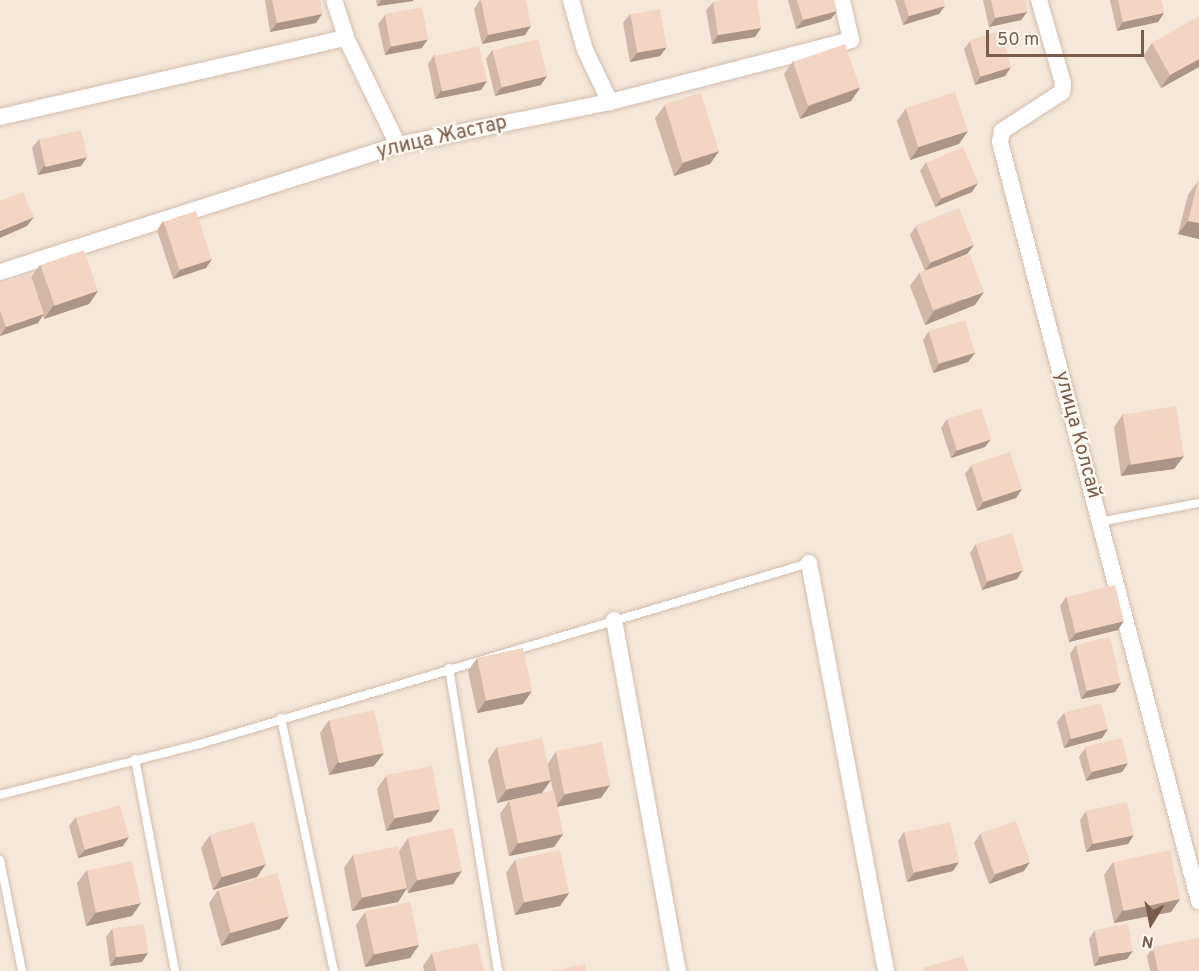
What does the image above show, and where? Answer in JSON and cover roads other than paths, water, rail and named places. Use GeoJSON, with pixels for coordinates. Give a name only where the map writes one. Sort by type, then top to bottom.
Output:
{"type":"FeatureCollection","features":[{"type":"Feature","properties":{"kind":"street"},"geometry":{"type":"LineString","coordinates":[[334,0],[346,38],[398,145]]}},
{"type":"Feature","properties":{"kind":"street"},"geometry":{"type":"LineString","coordinates":[[571,0],[585,50],[610,102]]}},
{"type":"Feature","properties":{"kind":"street","name":"улица Жастар"},"geometry":{"type":"LineString","coordinates":[[0,272],[398,145],[610,102],[851,40],[842,0]]}},
{"type":"Feature","properties":{"kind":"street","name":"улица Колсай"},"geometry":{"type":"LineString","coordinates":[[1039,0],[1063,83],[1062,92],[1002,131],[1000,142],[1199,901]]}},
{"type":"Feature","properties":{"kind":"street"},"geometry":{"type":"LineString","coordinates":[[0,117],[346,38]]}},
{"type":"Feature","properties":{"kind":"street"},"geometry":{"type":"LineString","coordinates":[[809,563],[886,971]]}},
{"type":"Feature","properties":{"kind":"street"},"geometry":{"type":"LineString","coordinates":[[614,620],[678,971]]}},
{"type":"Feature","properties":{"kind":"lane"},"geometry":{"type":"LineString","coordinates":[[1100,522],[1199,503]]}},
{"type":"Feature","properties":{"kind":"lane"},"geometry":{"type":"LineString","coordinates":[[0,795],[281,718],[809,563]]}},
{"type":"Feature","properties":{"kind":"lane"},"geometry":{"type":"LineString","coordinates":[[449,668],[498,971]]}},
{"type":"Feature","properties":{"kind":"lane"},"geometry":{"type":"LineString","coordinates":[[281,718],[334,971]]}},
{"type":"Feature","properties":{"kind":"lane"},"geometry":{"type":"LineString","coordinates":[[135,759],[175,971]]}},
{"type":"Feature","properties":{"kind":"lane"},"geometry":{"type":"LineString","coordinates":[[0,860],[22,971]]}}]}
